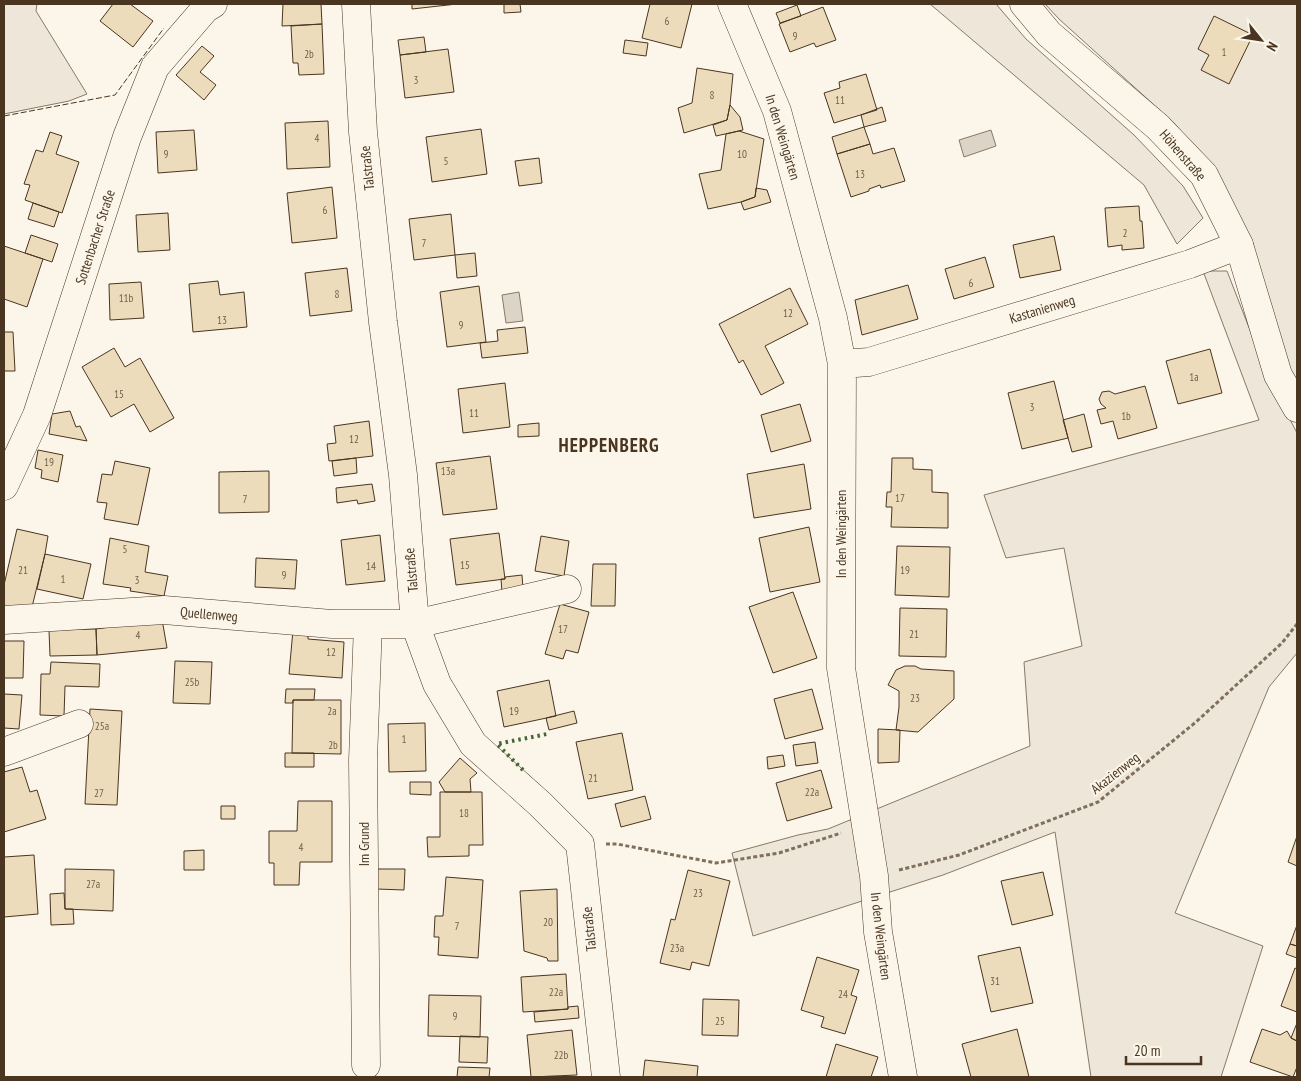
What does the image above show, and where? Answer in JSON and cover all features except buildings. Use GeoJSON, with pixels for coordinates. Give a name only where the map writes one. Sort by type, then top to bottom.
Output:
{"type":"FeatureCollection","features":[{"type":"Feature","properties":{"kind":"street","name":"Sottenbacher Straße"},"geometry":{"type":"LineString","coordinates":[[4,486],[37,415],[127,138],[155,67],[205,9],[213,4]]}},
{"type":"Feature","properties":{"kind":"street","name":"Talstraße"},"geometry":{"type":"LineString","coordinates":[[356,4],[363,132],[383,322],[404,475],[415,624],[438,684],[473,744],[540,804],[580,844],[606,1077]]}},
{"type":"Feature","properties":{"kind":"street","name":"In den Weingärten"},"geometry":{"type":"LineString","coordinates":[[732,4],[777,111],[833,318],[842,364],[841,668],[874,876],[878,932],[904,1077]]}},
{"type":"Feature","properties":{"kind":"street","name":"Höhenstraße"},"geometry":{"type":"LineString","coordinates":[[1024,4],[1049,34],[1158,127],[1204,174],[1239,245],[1278,375],[1297,408]]}},
{"type":"Feature","properties":{"kind":"street","name":"Kastanienweg"},"geometry":{"type":"LineString","coordinates":[[842,364],[869,362],[1190,264],[1239,245]]}},
{"type":"Feature","properties":{"kind":"street","name":"Quellenweg"},"geometry":{"type":"LineString","coordinates":[[4,620],[164,610],[332,624],[415,624],[567,589]]}},
{"type":"Feature","properties":{"kind":"street","name":"Im Grund"},"geometry":{"type":"LineString","coordinates":[[366,1065],[364,760],[368,624]]}},
{"type":"Feature","properties":{"kind":"street"},"geometry":{"type":"LineString","coordinates":[[4,752],[79,724]]}},
{"type":"Feature","properties":{"kind":"path","name":"Akazienweg"},"geometry":{"type":"LineString","coordinates":[[874,876],[959,855],[1098,802],[1196,722],[1282,643],[1297,624]]}},
{"type":"Feature","properties":{"kind":"path"},"geometry":{"type":"LineString","coordinates":[[580,844],[617,844],[716,863],[779,853],[818,839],[866,826]]}},
{"type":"Feature","properties":{"kind":"shaded area"},"geometry":{"type":"Polygon","coordinates":[[[4,4],[37,4],[36,11],[87,94],[69,101],[4,114],[4,4]]]}},
{"type":"Feature","properties":{"kind":"shaded area"},"geometry":{"type":"Polygon","coordinates":[[[930,4],[996,4],[1026,39],[1134,135],[1183,186],[1203,218],[1177,244],[1144,185],[930,4]]]}},
{"type":"Feature","properties":{"kind":"shaded area"},"geometry":{"type":"Polygon","coordinates":[[[1045,4],[1297,4],[1297,382],[1287,366],[1214,171],[1174,123],[1059,19],[1045,4]]]}},
{"type":"Feature","properties":{"kind":"shaded area"},"geometry":{"type":"Polygon","coordinates":[[[991,130],[996,146],[964,157],[959,140],[991,130]]]}},
{"type":"Feature","properties":{"kind":"shaded area"},"geometry":{"type":"Polygon","coordinates":[[[1203,271],[1227,271],[1269,379],[1297,433],[1297,653],[1269,687],[1175,913],[1263,946],[1221,1077],[1091,1077],[1055,832],[943,875],[753,936],[732,853],[828,829],[1030,746],[1024,662],[1082,646],[1064,548],[1006,558],[984,495],[1259,420],[1203,271]]]}},
{"type":"Feature","properties":{"kind":"shaded area"},"geometry":{"type":"Polygon","coordinates":[[[519,292],[523,321],[506,323],[502,295],[519,292]]]}},
{"type":"Feature","properties":{"kind":"hedge"},"geometry":{"type":"LineString","coordinates":[[523,770],[497,744],[547,734]]}},
{"type":"Feature","properties":{"kind":"fence"},"geometry":{"type":"LineString","coordinates":[[4,116],[115,95],[164,28]]}},
{"type":"Feature","properties":{"kind":"district","name":"HEPPENBERG"},"geometry":{"type":"Point","coordinates":[609,445]}}]}
